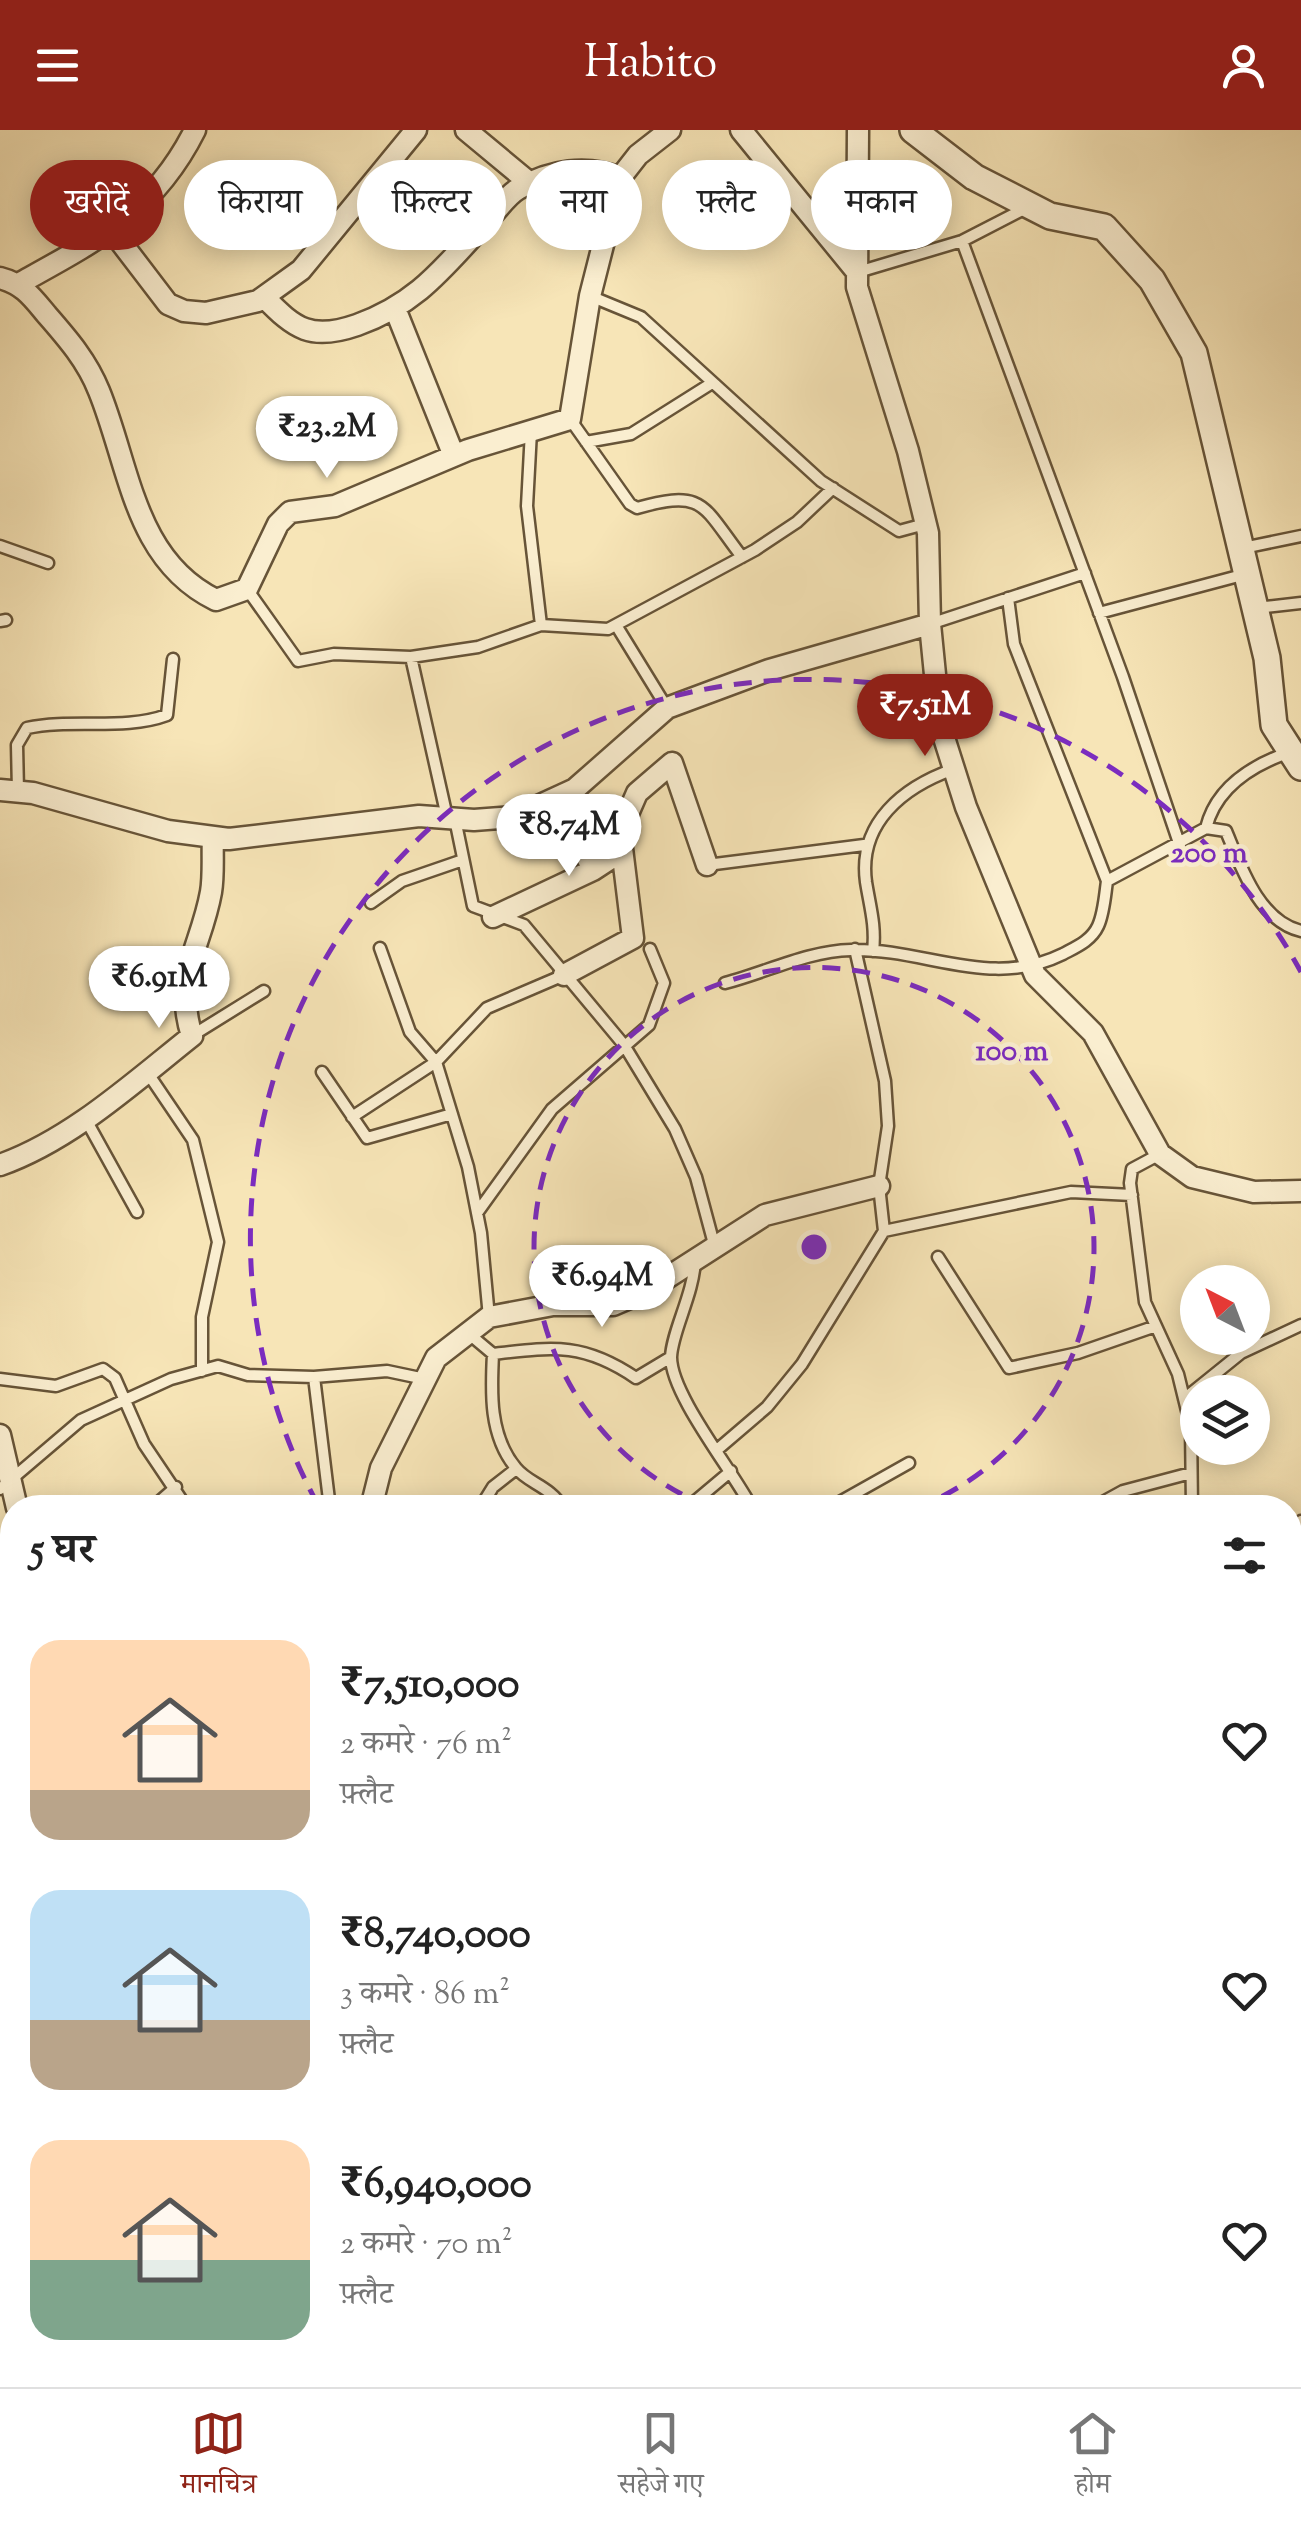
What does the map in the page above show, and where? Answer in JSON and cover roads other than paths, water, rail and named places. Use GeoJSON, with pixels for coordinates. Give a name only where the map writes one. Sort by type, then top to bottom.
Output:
{"type":"FeatureCollection","features":[{"type":"Feature","properties":{"kind":"street"},"geometry":{"type":"LineString","coordinates":[[164,178],[179,162],[195,130]]}},
{"type":"Feature","properties":{"kind":"street"},"geometry":{"type":"LineString","coordinates":[[128,250],[168,304],[184,311],[206,312],[264,297],[300,270],[416,130]]}},
{"type":"Feature","properties":{"kind":"street"},"geometry":{"type":"LineString","coordinates":[[466,130],[526,180]]}},
{"type":"Feature","properties":{"kind":"street"},"geometry":{"type":"LineString","coordinates":[[634,160],[670,130]]}},
{"type":"Feature","properties":{"kind":"street"},"geometry":{"type":"LineString","coordinates":[[740,130],[857,272]]}},
{"type":"Feature","properties":{"kind":"street"},"geometry":{"type":"LineString","coordinates":[[858,130],[857,287],[926,523],[930,624],[940,724],[1032,969],[1092,1034],[1160,1154],[1192,1177],[1254,1192],[1301,1191]]}},
{"type":"Feature","properties":{"kind":"street"},"geometry":{"type":"LineString","coordinates":[[913,130],[974,177],[1030,206],[1050,216],[1104,227],[1152,280],[1194,353],[1267,658],[1274,724],[1296,760]]}},
{"type":"Feature","properties":{"kind":"street"},"geometry":{"type":"LineString","coordinates":[[264,297],[293,327],[317,333],[396,311],[516,190],[526,186]]}},
{"type":"Feature","properties":{"kind":"street"},"geometry":{"type":"LineString","coordinates":[[76,250],[10,281],[82,356],[99,391],[143,523],[184,584],[216,600],[246,589],[278,524],[290,512],[335,506],[454,456],[570,419],[590,296],[602,250]]}},
{"type":"Feature","properties":{"kind":"street"},"geometry":{"type":"LineString","coordinates":[[396,311],[454,456]]}},
{"type":"Feature","properties":{"kind":"street"},"geometry":{"type":"LineString","coordinates":[[9,791],[168,831],[213,837],[420,816],[514,816],[575,789],[667,708],[769,670],[930,624]]}},
{"type":"Feature","properties":{"kind":"street"},"geometry":{"type":"LineString","coordinates":[[564,974],[633,938],[620,832],[637,794],[672,763],[706,866]]}},
{"type":"Feature","properties":{"kind":"street"},"geometry":{"type":"LineString","coordinates":[[558,796],[593,870]]}},
{"type":"Feature","properties":{"kind":"street"},"geometry":{"type":"LineString","coordinates":[[0,1165],[22,1157],[84,1117],[192,1036],[182,1006],[211,891],[213,837]]}},
{"type":"Feature","properties":{"kind":"street"},"geometry":{"type":"LineString","coordinates":[[493,917],[593,870],[622,852]]}},
{"type":"Feature","properties":{"kind":"street"},"geometry":{"type":"LineString","coordinates":[[375,1495],[382,1468],[436,1358],[489,1317],[553,1305],[613,1305],[648,1290],[714,1244],[765,1215],[879,1186]]}},
{"type":"Feature","properties":{"kind":"street"},"geometry":{"type":"LineString","coordinates":[[0,1434],[6,1486]]}},
{"type":"Feature","properties":{"kind":"lane"},"geometry":{"type":"LineString","coordinates":[[857,272],[962,241],[1030,206]]}},
{"type":"Feature","properties":{"kind":"lane"},"geometry":{"type":"LineString","coordinates":[[962,241],[1085,573],[1180,846]]}},
{"type":"Feature","properties":{"kind":"lane"},"geometry":{"type":"LineString","coordinates":[[590,296],[641,317],[833,488],[898,531],[926,523]]}},
{"type":"Feature","properties":{"kind":"lane"},"geometry":{"type":"LineString","coordinates":[[586,442],[631,434],[712,383]]}},
{"type":"Feature","properties":{"kind":"lane"},"geometry":{"type":"LineString","coordinates":[[570,419],[630,504],[637,508],[678,497],[687,499],[711,517],[742,557]]}},
{"type":"Feature","properties":{"kind":"lane"},"geometry":{"type":"LineString","coordinates":[[531,431],[527,506],[541,625]]}},
{"type":"Feature","properties":{"kind":"lane"},"geometry":{"type":"LineString","coordinates":[[246,589],[298,661],[334,654],[412,657],[478,648],[541,625],[608,629],[742,557],[796,522],[833,488]]}},
{"type":"Feature","properties":{"kind":"lane"},"geometry":{"type":"LineString","coordinates":[[1099,613],[1244,561],[1301,536]]}},
{"type":"Feature","properties":{"kind":"lane"},"geometry":{"type":"LineString","coordinates":[[0,546],[48,563]]}},
{"type":"Feature","properties":{"kind":"lane"},"geometry":{"type":"LineString","coordinates":[[930,624],[1085,573]]}},
{"type":"Feature","properties":{"kind":"lane"},"geometry":{"type":"LineString","coordinates":[[725,982],[773,971],[820,952],[855,949],[967,968],[1032,969],[1086,942],[1098,926],[1108,881],[1014,644],[1008,598]]}},
{"type":"Feature","properties":{"kind":"lane"},"geometry":{"type":"LineString","coordinates":[[1255,608],[1301,603]]}},
{"type":"Feature","properties":{"kind":"lane"},"geometry":{"type":"LineString","coordinates":[[616,624],[667,708]]}},
{"type":"Feature","properties":{"kind":"lane"},"geometry":{"type":"LineString","coordinates":[[412,657],[473,906],[493,917],[516,919],[624,1045],[675,1130],[696,1177],[714,1244]]}},
{"type":"Feature","properties":{"kind":"lane"},"geometry":{"type":"LineString","coordinates":[[9,791],[17,745],[27,728],[58,721],[149,721],[166,714],[173,659]]}},
{"type":"Feature","properties":{"kind":"lane"},"geometry":{"type":"LineString","coordinates":[[1108,881],[1180,846],[1206,828],[1211,809],[1258,763],[1296,760]]}},
{"type":"Feature","properties":{"kind":"lane"},"geometry":{"type":"LineString","coordinates":[[873,952],[876,927],[864,845],[878,820],[905,793],[954,769]]}},
{"type":"Feature","properties":{"kind":"lane"},"geometry":{"type":"LineString","coordinates":[[1206,828],[1226,831],[1246,878],[1264,904],[1286,928],[1301,931]]}},
{"type":"Feature","properties":{"kind":"lane"},"geometry":{"type":"LineString","coordinates":[[706,866],[864,845]]}},
{"type":"Feature","properties":{"kind":"lane"},"geometry":{"type":"LineString","coordinates":[[371,903],[402,881],[463,860]]}},
{"type":"Feature","properties":{"kind":"lane"},"geometry":{"type":"LineString","coordinates":[[380,948],[410,1032],[436,1062],[452,1114],[477,1213],[489,1317]]}},
{"type":"Feature","properties":{"kind":"lane"},"geometry":{"type":"LineString","coordinates":[[477,1213],[552,1108],[649,1025],[662,998],[664,983],[650,949]]}},
{"type":"Feature","properties":{"kind":"lane"},"geometry":{"type":"LineString","coordinates":[[718,1450],[767,1406],[802,1364],[884,1231],[879,1186],[888,1126],[885,1082],[855,949]]}},
{"type":"Feature","properties":{"kind":"lane"},"geometry":{"type":"LineString","coordinates":[[352,1117],[436,1062],[487,1008],[564,974]]}},
{"type":"Feature","properties":{"kind":"lane"},"geometry":{"type":"LineString","coordinates":[[192,1036],[264,990]]}},
{"type":"Feature","properties":{"kind":"lane"},"geometry":{"type":"LineString","coordinates":[[147,1072],[193,1140],[218,1242],[202,1316],[202,1370]]}},
{"type":"Feature","properties":{"kind":"lane"},"geometry":{"type":"LineString","coordinates":[[322,1072],[368,1138],[452,1114]]}},
{"type":"Feature","properties":{"kind":"lane"},"geometry":{"type":"LineString","coordinates":[[84,1117],[137,1212]]}},
{"type":"Feature","properties":{"kind":"lane"},"geometry":{"type":"LineString","coordinates":[[1160,1154],[1132,1169],[1132,1196],[1145,1302],[1180,1389]]}},
{"type":"Feature","properties":{"kind":"lane"},"geometry":{"type":"LineString","coordinates":[[884,1231],[1052,1195],[1132,1196]]}},
{"type":"Feature","properties":{"kind":"lane"},"geometry":{"type":"LineString","coordinates":[[938,1257],[1010,1368],[1078,1353],[1156,1326]]}},
{"type":"Feature","properties":{"kind":"lane"},"geometry":{"type":"LineString","coordinates":[[695,1258],[694,1286],[671,1358],[684,1400],[745,1495]]}},
{"type":"Feature","properties":{"kind":"lane"},"geometry":{"type":"LineString","coordinates":[[1214,1375],[1242,1353],[1301,1325]]}},
{"type":"Feature","properties":{"kind":"lane"},"geometry":{"type":"LineString","coordinates":[[468,1333],[492,1354],[494,1420],[516,1469],[544,1485],[552,1495]]}},
{"type":"Feature","properties":{"kind":"lane"},"geometry":{"type":"LineString","coordinates":[[492,1354],[550,1347],[582,1349],[636,1378],[671,1358]]}},
{"type":"Feature","properties":{"kind":"lane"},"geometry":{"type":"LineString","coordinates":[[6,1486],[81,1420],[124,1398],[202,1370],[218,1366],[248,1375],[314,1378],[387,1371],[426,1379]]}},
{"type":"Feature","properties":{"kind":"lane"},"geometry":{"type":"LineString","coordinates":[[0,1379],[56,1386],[103,1369],[115,1378],[144,1444],[181,1495]]}},
{"type":"Feature","properties":{"kind":"lane"},"geometry":{"type":"LineString","coordinates":[[314,1378],[328,1495]]}},
{"type":"Feature","properties":{"kind":"lane"},"geometry":{"type":"LineString","coordinates":[[851,1495],[909,1463]]}},
{"type":"Feature","properties":{"kind":"lane"},"geometry":{"type":"LineString","coordinates":[[1191,1465],[1192,1495]]}},
{"type":"Feature","properties":{"kind":"lane"},"geometry":{"type":"LineString","coordinates":[[488,1495],[516,1469]]}},
{"type":"Feature","properties":{"kind":"lane"},"geometry":{"type":"LineString","coordinates":[[703,1495],[732,1471]]}},
{"type":"Feature","properties":{"kind":"lane"},"geometry":{"type":"LineString","coordinates":[[1121,1495],[1153,1481],[1191,1473]]}},
{"type":"Feature","properties":{"kind":"lane"},"geometry":{"type":"LineString","coordinates":[[167,1495],[176,1487]]}}]}
